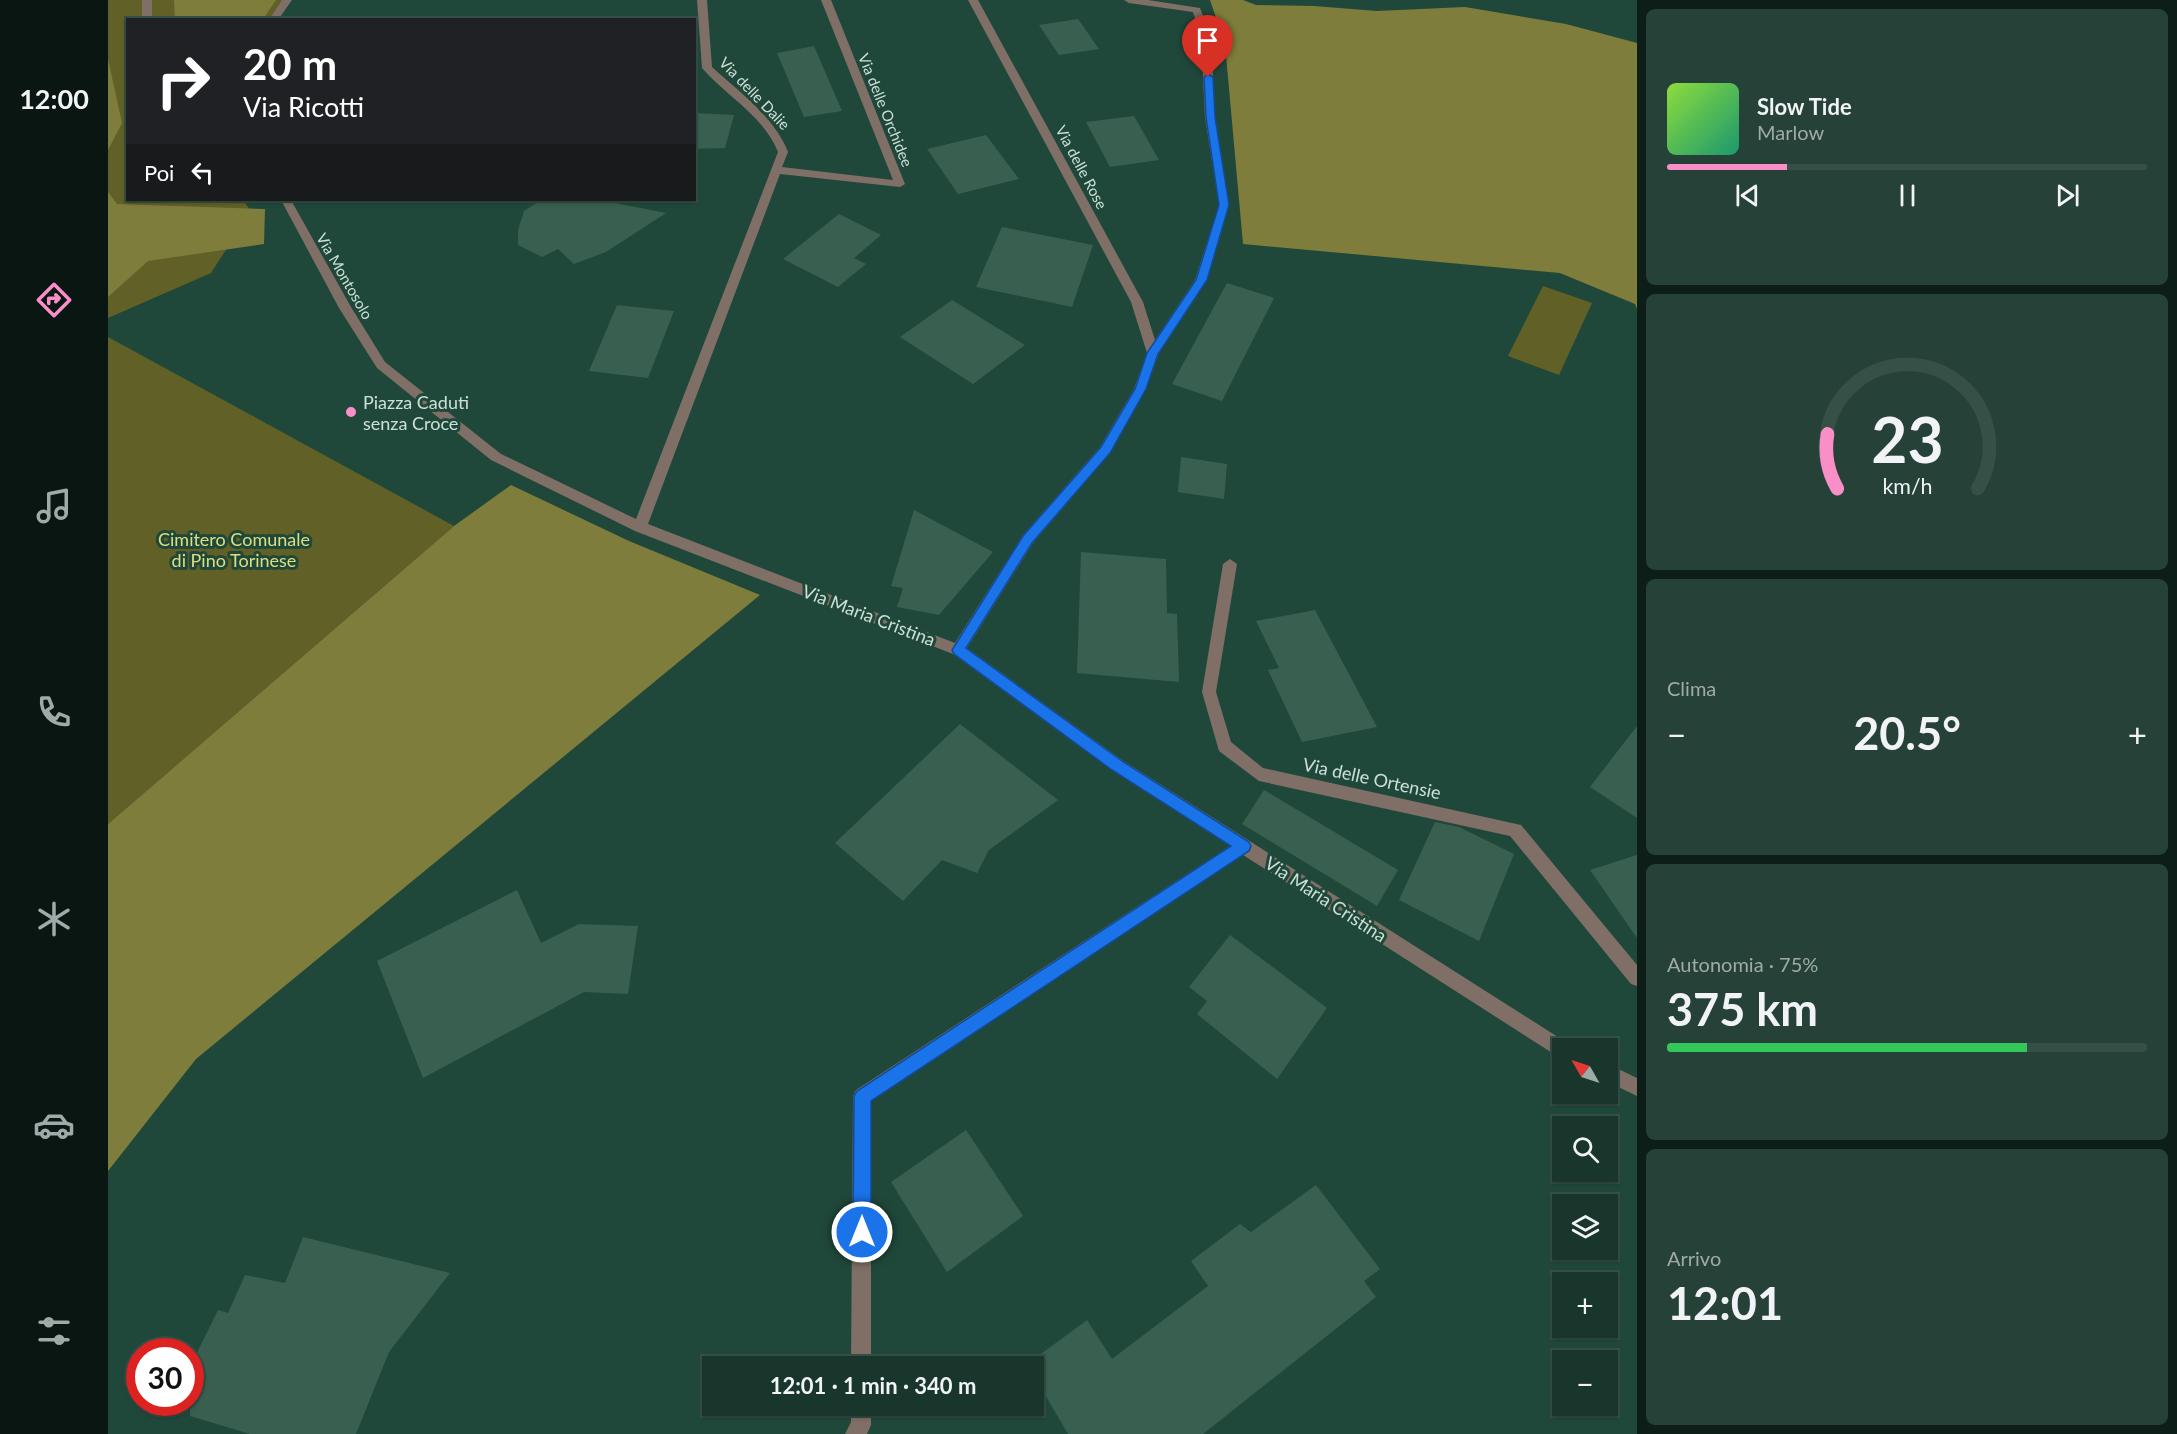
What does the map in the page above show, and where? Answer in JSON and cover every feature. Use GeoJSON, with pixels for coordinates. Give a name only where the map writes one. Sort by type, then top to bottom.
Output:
{"type":"FeatureCollection","features":[{"type":"Feature","properties":{"kind":"street"},"geometry":{"type":"LineString","coordinates":[[147,0],[147,18]]}},
{"type":"Feature","properties":{"kind":"street"},"geometry":{"type":"LineString","coordinates":[[274,18],[287,0]]}},
{"type":"Feature","properties":{"kind":"street","name":"Via delle Dalie"},"geometry":{"type":"LineString","coordinates":[[702,0],[707,68],[780,140],[783,152],[777,170]]}},
{"type":"Feature","properties":{"kind":"street","name":"Via delle Orchidee"},"geometry":{"type":"LineString","coordinates":[[777,170],[900,184],[826,0]]}},
{"type":"Feature","properties":{"kind":"street","name":"Via delle Rose"},"geometry":{"type":"LineString","coordinates":[[973,0],[1137,302],[1153,353]]}},
{"type":"Feature","properties":{"kind":"street"},"geometry":{"type":"LineString","coordinates":[[958,650],[1028,539],[1106,450],[1140,389],[1153,353],[1201,280],[1224,205],[1210,117],[1206,37],[1197,10],[1129,0]]}},
{"type":"Feature","properties":{"kind":"street"},"geometry":{"type":"LineString","coordinates":[[640,527],[777,170]]}},
{"type":"Feature","properties":{"kind":"street","name":"Via Montosolo"},"geometry":{"type":"LineString","coordinates":[[287,201],[345,308],[381,365],[496,457]]}},
{"type":"Feature","properties":{"kind":"street","name":"Via Maria Cristina"},"geometry":{"type":"LineString","coordinates":[[496,457],[640,527],[958,650],[1117,765],[1552,1043]]}},
{"type":"Feature","properties":{"kind":"street","name":"Via delle Ortensie"},"geometry":{"type":"LineString","coordinates":[[1230,564],[1209,692],[1224,746],[1258,774],[1515,830],[1637,978]]}},
{"type":"Feature","properties":{"kind":"street"},"geometry":{"type":"LineString","coordinates":[[861,1356],[862,1096],[1243,846]]}},
{"type":"Feature","properties":{"kind":"street"},"geometry":{"type":"LineString","coordinates":[[1618,1078],[1637,1087]]}},
{"type":"Feature","properties":{"kind":"street"},"geometry":{"type":"LineString","coordinates":[[855,1434],[861,1425],[861,1416]]}},
{"type":"Feature","properties":{"kind":"green space"},"geometry":{"type":"Polygon","coordinates":[[[108,0],[287,0],[274,18],[126,18],[126,201],[244,201],[251,211],[211,273],[108,318],[108,0]]]}},
{"type":"Feature","properties":{"kind":"green space"},"geometry":{"type":"Polygon","coordinates":[[[1543,286],[1592,303],[1559,375],[1508,356],[1543,286]]]}},
{"type":"Feature","properties":{"kind":"green space","name":"Cimitero Comunale di Pino Torinese"},"geometry":{"type":"Polygon","coordinates":[[[108,337],[454,526],[108,824],[108,337]]]}},
{"type":"Feature","properties":{"kind":"shaded area"},"geometry":{"type":"Polygon","coordinates":[[[174,0],[276,0],[264,18],[175,18],[174,0]]]}},
{"type":"Feature","properties":{"kind":"shaded area"},"geometry":{"type":"Polygon","coordinates":[[[1210,0],[1243,0],[1256,5],[1314,6],[1377,11],[1465,7],[1566,24],[1637,43],[1637,309],[1635,304],[1560,273],[1243,244],[1225,44],[1210,0]]]}},
{"type":"Feature","properties":{"kind":"shaded area"},"geometry":{"type":"Polygon","coordinates":[[[108,59],[122,123],[108,150],[108,59]]]}},
{"type":"Feature","properties":{"kind":"shaded area"},"geometry":{"type":"Polygon","coordinates":[[[108,192],[117,204],[265,209],[264,244],[148,261],[108,297],[108,192]]]}},
{"type":"Feature","properties":{"kind":"shaded area"},"geometry":{"type":"Polygon","coordinates":[[[511,485],[629,541],[760,595],[196,1059],[108,1171],[108,824],[454,526],[511,485]]]}},
{"type":"Feature","properties":{"kind":"building"},"geometry":{"type":"Polygon","coordinates":[[[1078,19],[1099,49],[1059,55],[1039,25],[1078,19]]]}},
{"type":"Feature","properties":{"kind":"building"},"geometry":{"type":"Polygon","coordinates":[[[814,46],[842,111],[804,117],[777,53],[814,46]]]}},
{"type":"Feature","properties":{"kind":"building"},"geometry":{"type":"Polygon","coordinates":[[[696,113],[734,115],[725,148],[696,149],[696,113]]]}},
{"type":"Feature","properties":{"kind":"building"},"geometry":{"type":"Polygon","coordinates":[[[1134,116],[1159,160],[1110,167],[1086,122],[1134,116]]]}},
{"type":"Feature","properties":{"kind":"building"},"geometry":{"type":"Polygon","coordinates":[[[986,135],[1019,179],[958,194],[927,149],[986,135]]]}},
{"type":"Feature","properties":{"kind":"building"},"geometry":{"type":"Polygon","coordinates":[[[539,201],[605,201],[666,213],[606,252],[574,264],[558,249],[542,257],[518,245],[518,230],[524,211],[539,201]]]}},
{"type":"Feature","properties":{"kind":"building"},"geometry":{"type":"Polygon","coordinates":[[[839,214],[881,235],[854,258],[866,264],[838,287],[783,259],[839,214]]]}},
{"type":"Feature","properties":{"kind":"building"},"geometry":{"type":"Polygon","coordinates":[[[1002,227],[1093,245],[1072,307],[976,287],[1002,227]]]}},
{"type":"Feature","properties":{"kind":"building"},"geometry":{"type":"Polygon","coordinates":[[[1227,283],[1274,298],[1222,401],[1172,384],[1227,283]]]}},
{"type":"Feature","properties":{"kind":"building"},"geometry":{"type":"Polygon","coordinates":[[[952,300],[1025,345],[973,384],[900,337],[952,300]]]}},
{"type":"Feature","properties":{"kind":"building"},"geometry":{"type":"Polygon","coordinates":[[[617,305],[674,311],[648,378],[589,371],[617,305]]]}},
{"type":"Feature","properties":{"kind":"building"},"geometry":{"type":"Polygon","coordinates":[[[1181,457],[1227,464],[1224,499],[1178,492],[1181,457]]]}},
{"type":"Feature","properties":{"kind":"building"},"geometry":{"type":"Polygon","coordinates":[[[914,510],[993,552],[939,615],[897,607],[903,588],[891,586],[914,510]]]}},
{"type":"Feature","properties":{"kind":"building"},"geometry":{"type":"Polygon","coordinates":[[[1081,552],[1166,559],[1167,613],[1177,614],[1179,682],[1077,673],[1081,552]]]}},
{"type":"Feature","properties":{"kind":"building"},"geometry":{"type":"Polygon","coordinates":[[[1315,610],[1377,727],[1302,742],[1268,670],[1279,668],[1256,621],[1315,610]]]}},
{"type":"Feature","properties":{"kind":"building"},"geometry":{"type":"Polygon","coordinates":[[[960,724],[1058,800],[989,850],[977,873],[942,860],[903,901],[835,843],[960,724]]]}},
{"type":"Feature","properties":{"kind":"building"},"geometry":{"type":"Polygon","coordinates":[[[1637,726],[1637,818],[1590,787],[1637,726]]]}},
{"type":"Feature","properties":{"kind":"building"},"geometry":{"type":"Polygon","coordinates":[[[1264,790],[1398,870],[1377,906],[1242,824],[1264,790]]]}},
{"type":"Feature","properties":{"kind":"building"},"geometry":{"type":"Polygon","coordinates":[[[1435,822],[1459,827],[1514,854],[1479,941],[1399,900],[1435,822]]]}},
{"type":"Feature","properties":{"kind":"building"},"geometry":{"type":"Polygon","coordinates":[[[1637,855],[1637,938],[1590,870],[1637,855]]]}},
{"type":"Feature","properties":{"kind":"building"},"geometry":{"type":"Polygon","coordinates":[[[517,890],[541,943],[579,924],[638,926],[628,994],[584,992],[423,1078],[377,961],[517,890]]]}},
{"type":"Feature","properties":{"kind":"building"},"geometry":{"type":"Polygon","coordinates":[[[1230,935],[1327,1008],[1277,1079],[1197,1014],[1207,1001],[1189,987],[1230,935]]]}},
{"type":"Feature","properties":{"kind":"building"},"geometry":{"type":"Polygon","coordinates":[[[966,1130],[1023,1216],[947,1272],[891,1182],[966,1130]]]}},
{"type":"Feature","properties":{"kind":"building"},"geometry":{"type":"Polygon","coordinates":[[[1316,1185],[1380,1269],[1364,1281],[1376,1297],[1203,1434],[1068,1434],[1044,1393],[1044,1356],[1038,1356],[1087,1320],[1112,1359],[1208,1286],[1191,1261],[1240,1224],[1251,1232],[1316,1185]]]}},
{"type":"Feature","properties":{"kind":"building"},"geometry":{"type":"Polygon","coordinates":[[[303,1237],[450,1273],[389,1352],[356,1434],[250,1434],[190,1416],[204,1416],[204,1338],[218,1310],[228,1313],[245,1275],[285,1283],[303,1237]]]}},
{"type":"Feature","properties":{"kind":"place","name":"Piazza Caduti senza Croce"},"geometry":{"type":"Point","coordinates":[351,412]}},
{"type":"Feature","properties":{"kind":"route"},"geometry":{"type":"LineString","coordinates":[[862,1232],[862,1096],[1243,846],[1117,765],[958,650],[1028,539],[1106,450],[1140,389],[1153,353],[1201,280],[1224,205],[1210,117],[1208,77]]}}]}
